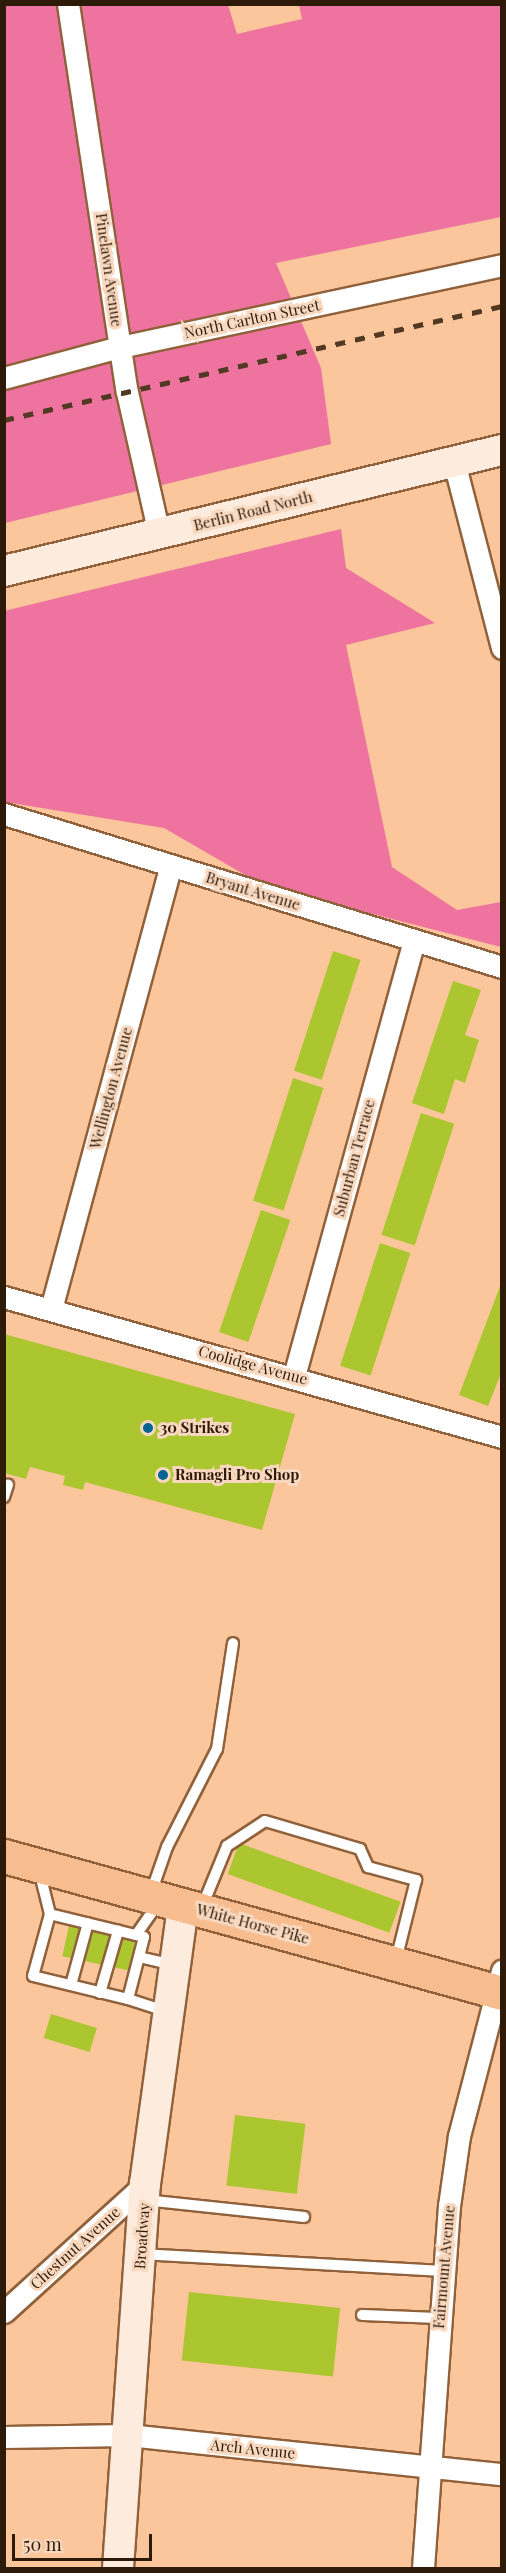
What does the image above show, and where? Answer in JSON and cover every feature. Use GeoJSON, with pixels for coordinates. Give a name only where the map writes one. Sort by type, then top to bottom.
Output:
{"type":"FeatureCollection","features":[{"type":"Feature","properties":{"kind":"highway","name":"White Horse Pike"},"geometry":{"type":"LineString","coordinates":[[4,1856],[396,1963],[499,1985]]}},
{"type":"Feature","properties":{"kind":"street","name":"Pinelawn Avenue"},"geometry":{"type":"LineString","coordinates":[[68,4],[120,347],[159,534]]}},
{"type":"Feature","properties":{"kind":"street","name":"North Carlton Street"},"geometry":{"type":"LineString","coordinates":[[4,378],[120,347],[501,265]]}},
{"type":"Feature","properties":{"kind":"street","name":"Berlin Road North"},"geometry":{"type":"LineString","coordinates":[[4,571],[501,450]]}},
{"type":"Feature","properties":{"kind":"street"},"geometry":{"type":"LineString","coordinates":[[454,462],[501,648]]}},
{"type":"Feature","properties":{"kind":"street","name":"Bryant Avenue"},"geometry":{"type":"LineString","coordinates":[[4,814],[170,867],[501,967]]}},
{"type":"Feature","properties":{"kind":"street","name":"Wellington Avenue"},"geometry":{"type":"LineString","coordinates":[[51,1309],[170,867]]}},
{"type":"Feature","properties":{"kind":"street","name":"Suburban Terrace"},"geometry":{"type":"LineString","coordinates":[[294,1376],[414,940]]}},
{"type":"Feature","properties":{"kind":"street","name":"Coolidge Avenue"},"geometry":{"type":"LineString","coordinates":[[4,1297],[294,1376],[501,1437]]}},
{"type":"Feature","properties":{"kind":"street","name":"Broadway"},"geometry":{"type":"LineString","coordinates":[[118,2568],[145,2192],[175,1965],[174,1902]]}},
{"type":"Feature","properties":{"kind":"street","name":"Fairmount Avenue"},"geometry":{"type":"LineString","coordinates":[[423,2568],[426,2467],[443,2271],[459,2136],[499,1985]]}},
{"type":"Feature","properties":{"kind":"street","name":"Chestnut Avenue"},"geometry":{"type":"LineString","coordinates":[[4,2312],[145,2192]]}},
{"type":"Feature","properties":{"kind":"street","name":"Arch Avenue"},"geometry":{"type":"LineString","coordinates":[[4,2437],[128,2435],[501,2474]]}},
{"type":"Feature","properties":{"kind":"lane"},"geometry":{"type":"LineString","coordinates":[[4,1497],[8,1485]]}},
{"type":"Feature","properties":{"kind":"lane"},"geometry":{"type":"LineString","coordinates":[[174,1902],[167,1847],[217,1749],[233,1642]]}},
{"type":"Feature","properties":{"kind":"lane"},"geometry":{"type":"LineString","coordinates":[[136,1935],[174,1902],[227,1846],[265,1821],[360,1849],[368,1867],[416,1880],[396,1963]]}},
{"type":"Feature","properties":{"kind":"lane"},"geometry":{"type":"LineString","coordinates":[[38,1865],[50,1914],[33,1976],[169,2012]]}},
{"type":"Feature","properties":{"kind":"lane"},"geometry":{"type":"LineString","coordinates":[[50,1914],[144,1937],[128,2000]]}},
{"type":"Feature","properties":{"kind":"lane"},"geometry":{"type":"LineString","coordinates":[[71,1985],[88,1923]]}},
{"type":"Feature","properties":{"kind":"lane"},"geometry":{"type":"LineString","coordinates":[[100,1993],[118,1931]]}},
{"type":"Feature","properties":{"kind":"lane"},"geometry":{"type":"LineString","coordinates":[[139,1957],[175,1965]]}},
{"type":"Feature","properties":{"kind":"lane"},"geometry":{"type":"LineString","coordinates":[[145,2192],[304,2217]]}},
{"type":"Feature","properties":{"kind":"lane"},"geometry":{"type":"LineString","coordinates":[[140,2254],[443,2271]]}},
{"type":"Feature","properties":{"kind":"lane"},"geometry":{"type":"LineString","coordinates":[[362,2315],[439,2318]]}},
{"type":"Feature","properties":{"kind":"shaded area"},"geometry":{"type":"Polygon","coordinates":[[[4,5],[228,5],[237,34],[302,19],[299,5],[501,5],[501,217],[276,263],[321,368],[331,444],[5,523],[4,5]]]}},
{"type":"Feature","properties":{"kind":"shaded area"},"geometry":{"type":"Polygon","coordinates":[[[341,529],[346,568],[435,623],[346,645],[392,867],[457,910],[501,902],[501,947],[264,886],[164,828],[5,802],[4,611],[341,529]]]}},
{"type":"Feature","properties":{"kind":"building"},"geometry":{"type":"Polygon","coordinates":[[[333,951],[361,960],[322,1080],[294,1071],[333,951]]]}},
{"type":"Feature","properties":{"kind":"building"},"geometry":{"type":"Polygon","coordinates":[[[453,981],[481,990],[465,1035],[479,1040],[465,1083],[455,1079],[444,1114],[412,1103],[453,981]]]}},
{"type":"Feature","properties":{"kind":"building"},"geometry":{"type":"Polygon","coordinates":[[[293,1078],[323,1088],[284,1211],[253,1201],[293,1078]]]}},
{"type":"Feature","properties":{"kind":"building"},"geometry":{"type":"Polygon","coordinates":[[[421,1113],[454,1124],[415,1246],[381,1235],[421,1113]]]}},
{"type":"Feature","properties":{"kind":"building"},"geometry":{"type":"Polygon","coordinates":[[[261,1210],[290,1220],[248,1342],[219,1332],[261,1210]]]}},
{"type":"Feature","properties":{"kind":"building"},"geometry":{"type":"Polygon","coordinates":[[[380,1243],[410,1253],[371,1376],[340,1366],[380,1243]]]}},
{"type":"Feature","properties":{"kind":"building"},"geometry":{"type":"Polygon","coordinates":[[[502,1281],[502,1371],[488,1406],[459,1395],[502,1281]]]}},
{"type":"Feature","properties":{"kind":"building","name":"30 Strikes"},"geometry":{"type":"Polygon","coordinates":[[[4,1334],[295,1414],[262,1530],[85,1482],[83,1490],[63,1485],[65,1476],[30,1467],[26,1479],[4,1473],[4,1334]]]}},
{"type":"Feature","properties":{"kind":"building"},"geometry":{"type":"Polygon","coordinates":[[[239,1843],[401,1902],[389,1933],[228,1874],[239,1843]]]}},
{"type":"Feature","properties":{"kind":"building"},"geometry":{"type":"Polygon","coordinates":[[[69,1925],[136,1939],[129,1970],[62,1956],[69,1925]]]}},
{"type":"Feature","properties":{"kind":"building"},"geometry":{"type":"Polygon","coordinates":[[[51,2014],[97,2028],[90,2052],[44,2038],[51,2014]]]}},
{"type":"Feature","properties":{"kind":"building"},"geometry":{"type":"Polygon","coordinates":[[[235,2115],[305,2124],[297,2194],[226,2185],[235,2115]]]}},
{"type":"Feature","properties":{"kind":"building"},"geometry":{"type":"Polygon","coordinates":[[[189,2292],[340,2308],[333,2377],[182,2361],[189,2292]]]}},
{"type":"Feature","properties":{"kind":"railway"},"geometry":{"type":"LineString","coordinates":[[4,420],[502,306]]}},
{"type":"Feature","properties":{"kind":"place","name":"30 Strikes"},"geometry":{"type":"Point","coordinates":[148,1428]}},
{"type":"Feature","properties":{"kind":"place","name":"Ramagli Pro Shop"},"geometry":{"type":"Point","coordinates":[163,1475]}}]}
